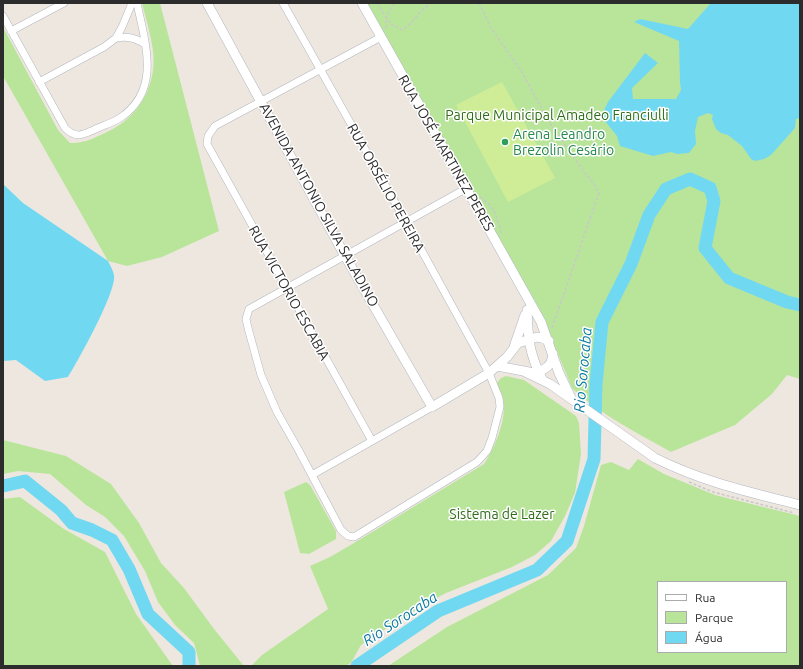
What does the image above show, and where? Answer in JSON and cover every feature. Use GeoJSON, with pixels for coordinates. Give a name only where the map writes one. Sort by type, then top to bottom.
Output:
{"type":"FeatureCollection","features":[{"type":"Feature","properties":{"kind":"main road","name":"AVENIDA ANTONIO SILVA SALADINO"},"geometry":{"type":"LineString","coordinates":[[207,3],[345,256],[432,407]]}},
{"type":"Feature","properties":{"kind":"main road","name":"RUA JOSÉ MARTINEZ PERES"},"geometry":{"type":"LineString","coordinates":[[362,3],[467,188],[529,306],[541,322],[560,372],[573,400]]}},
{"type":"Feature","properties":{"kind":"main road","name":"RUA JOSÉ MARTINEZ PERES"},"geometry":{"type":"LineString","coordinates":[[529,306],[528,339],[532,357],[540,375]]}},
{"type":"Feature","properties":{"kind":"main road"},"geometry":{"type":"LineString","coordinates":[[514,347],[529,306]]}},
{"type":"Feature","properties":{"kind":"main road"},"geometry":{"type":"LineString","coordinates":[[432,407],[489,373],[507,357],[518,343],[537,337],[549,341]]}},
{"type":"Feature","properties":{"kind":"main road"},"geometry":{"type":"LineString","coordinates":[[540,375],[551,364],[553,354]]}},
{"type":"Feature","properties":{"kind":"main road"},"geometry":{"type":"LineString","coordinates":[[497,366],[540,375],[610,427],[656,458],[674,467],[716,483],[800,505]]}},
{"type":"Feature","properties":{"kind":"street"},"geometry":{"type":"LineString","coordinates":[[11,32],[64,3]]}},
{"type":"Feature","properties":{"kind":"street"},"geometry":{"type":"LineString","coordinates":[[39,82],[104,47],[116,38],[132,3]]}},
{"type":"Feature","properties":{"kind":"street"},"geometry":{"type":"LineString","coordinates":[[3,16],[65,128],[70,133],[82,135],[119,119],[136,104],[143,92],[148,69],[137,3]]}},
{"type":"Feature","properties":{"kind":"street","name":"RUA ORSÉLIO PEREIRA"},"geometry":{"type":"LineString","coordinates":[[283,3],[489,373]]}},
{"type":"Feature","properties":{"kind":"street"},"geometry":{"type":"LineString","coordinates":[[116,38],[132,37],[145,44]]}},
{"type":"Feature","properties":{"kind":"street"},"geometry":{"type":"LineString","coordinates":[[261,101],[381,37]]}},
{"type":"Feature","properties":{"kind":"street","name":"RUA VICTORIO ESCABIA"},"geometry":{"type":"LineString","coordinates":[[261,101],[215,126],[208,136],[207,144],[372,441]]}},
{"type":"Feature","properties":{"kind":"street"},"geometry":{"type":"LineString","coordinates":[[467,188],[249,309],[246,319],[261,375],[277,412],[341,530],[348,536],[354,537],[477,462],[486,451],[492,438],[500,406],[499,398],[489,373]]}},
{"type":"Feature","properties":{"kind":"street"},"geometry":{"type":"LineString","coordinates":[[312,475],[432,407]]}},
{"type":"Feature","properties":{"kind":"path"},"geometry":{"type":"LineString","coordinates":[[394,3],[386,17],[391,24],[402,30],[411,23],[420,11],[431,3]]}},
{"type":"Feature","properties":{"kind":"path"},"geometry":{"type":"LineString","coordinates":[[479,3],[491,28],[520,69],[548,120],[599,193],[551,330]]}},
{"type":"Feature","properties":{"kind":"green space"},"geometry":{"type":"Polygon","coordinates":[[[142,3],[160,3],[219,231],[162,257],[127,266],[108,261],[3,76],[3,27],[58,130],[70,143],[76,143],[96,137],[121,124],[138,107],[149,87],[154,63],[153,51],[142,3]]]}},
{"type":"Feature","properties":{"kind":"green space","name":"Parque Municipal Amadeo Franciulli"},"geometry":{"type":"Polygon","coordinates":[[[366,3],[800,3],[800,379],[787,375],[772,394],[735,425],[671,452],[619,423],[582,397],[572,388],[543,318],[366,3]]]}},
{"type":"Feature","properties":{"kind":"green space","name":"Arena Leandro Brezolin Cesário"},"geometry":{"type":"Polygon","coordinates":[[[502,82],[555,178],[508,202],[456,105],[502,82]]]}},
{"type":"Feature","properties":{"kind":"green space","name":"Sistema de Lazer"},"geometry":{"type":"Polygon","coordinates":[[[506,376],[524,380],[576,416],[579,423],[581,454],[575,493],[565,516],[551,541],[535,555],[512,567],[446,593],[420,607],[361,645],[351,663],[345,666],[251,666],[262,655],[328,609],[310,566],[330,557],[354,543],[484,464],[500,431],[504,412],[502,395],[496,384],[501,378],[506,376]]]}},
{"type":"Feature","properties":{"kind":"green space"},"geometry":{"type":"Polygon","coordinates":[[[3,440],[66,456],[111,484],[139,523],[161,563],[184,588],[214,629],[244,666],[200,666],[194,643],[175,625],[158,602],[145,571],[124,536],[105,517],[86,505],[50,474],[18,471],[3,474],[3,440]]]}},
{"type":"Feature","properties":{"kind":"green space"},"geometry":{"type":"Polygon","coordinates":[[[638,459],[664,474],[715,495],[800,516],[800,666],[388,666],[447,627],[548,575],[576,548],[584,526],[601,465],[611,462],[629,470],[638,459]]]}},
{"type":"Feature","properties":{"kind":"green space"},"geometry":{"type":"Polygon","coordinates":[[[306,482],[310,485],[336,531],[336,539],[309,554],[300,553],[284,492],[306,482]]]}},
{"type":"Feature","properties":{"kind":"green space"},"geometry":{"type":"Polygon","coordinates":[[[20,497],[64,529],[105,552],[136,614],[173,666],[3,666],[3,499],[20,497]]]}},
{"type":"Feature","properties":{"kind":"water"},"geometry":{"type":"Polygon","coordinates":[[[705,3],[800,3],[800,118],[796,119],[795,128],[771,155],[764,159],[755,161],[751,159],[742,146],[728,135],[721,133],[716,129],[712,119],[713,115],[708,113],[698,117],[695,131],[696,144],[689,153],[677,154],[671,152],[653,156],[620,146],[617,136],[601,116],[608,102],[645,53],[658,63],[632,88],[633,99],[676,99],[681,90],[679,41],[634,22],[640,19],[688,29],[710,4],[705,3]]]}},
{"type":"Feature","properties":{"kind":"water"},"geometry":{"type":"Polygon","coordinates":[[[3,184],[23,203],[108,261],[113,271],[113,283],[103,310],[88,342],[68,377],[45,381],[16,360],[3,361],[3,184]]]}},
{"type":"Feature","properties":{"kind":"waterway","name":"Rio Sorocaba"},"geometry":{"type":"LineString","coordinates":[[357,666],[438,611],[537,570],[567,541],[594,459],[596,384],[602,322],[631,264],[649,215],[666,189],[690,179],[710,188],[714,201],[705,248],[729,278],[787,302],[800,305]]}},
{"type":"Feature","properties":{"kind":"waterway","name":"Rio Sorocaba"},"geometry":{"type":"LineString","coordinates":[[3,486],[25,481],[61,510],[72,523],[92,530],[112,540],[129,569],[148,614],[189,652],[189,666]]}},
{"type":"Feature","properties":{"kind":"place","name":"Arena Leandro Brezolin Cesário"},"geometry":{"type":"Point","coordinates":[505,142]}}]}
